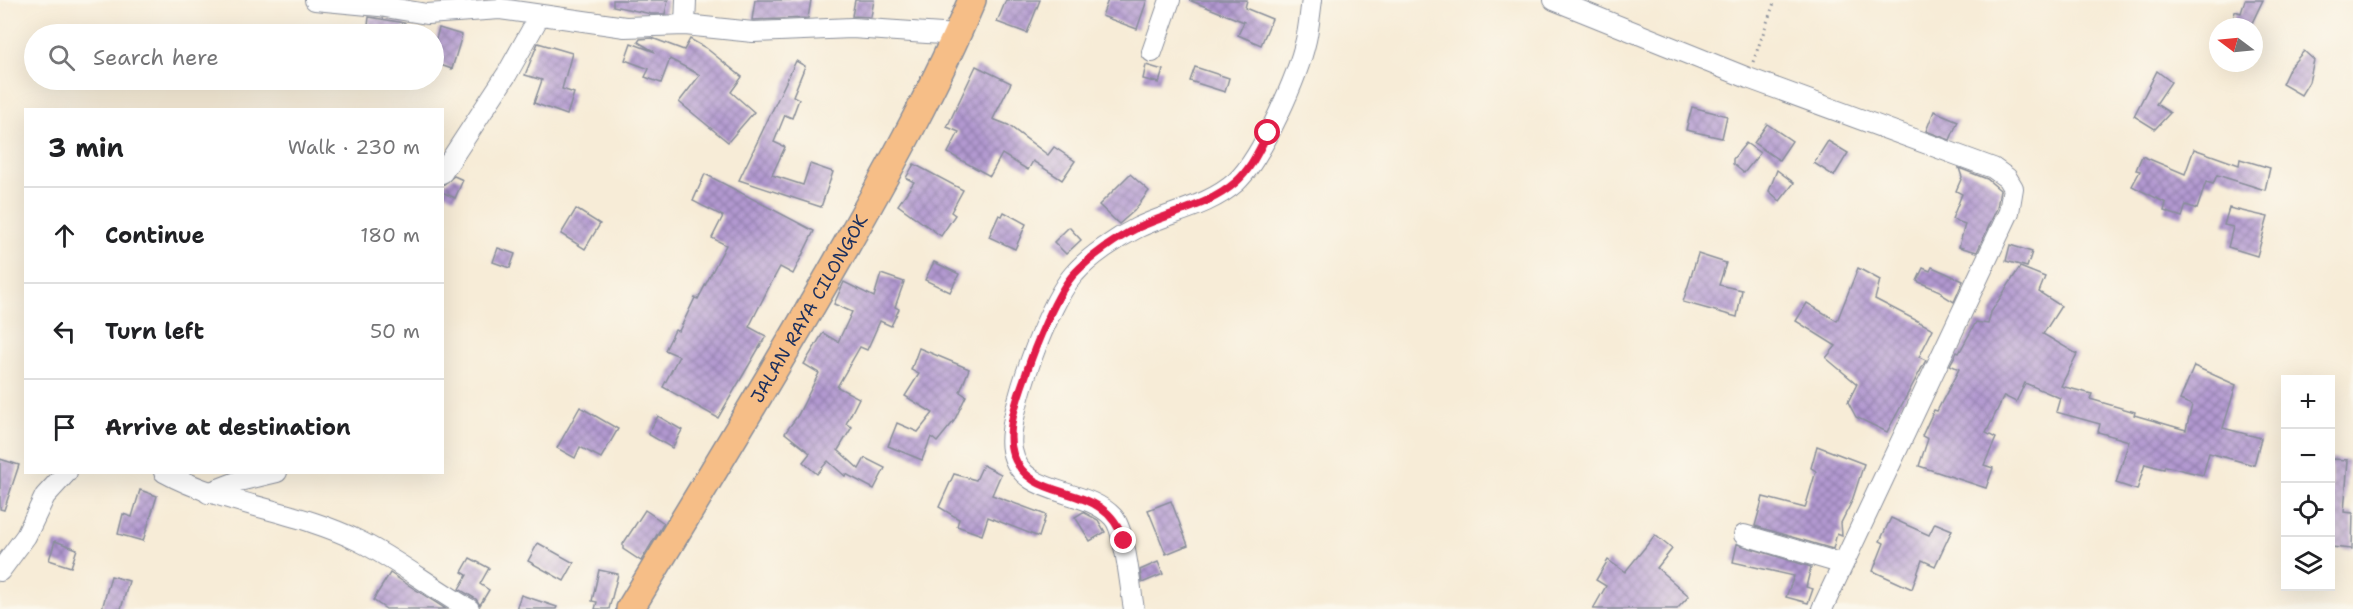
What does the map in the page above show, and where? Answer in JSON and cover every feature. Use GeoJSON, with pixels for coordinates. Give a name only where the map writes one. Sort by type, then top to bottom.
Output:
{"type":"FeatureCollection","features":[{"type":"Feature","properties":{"kind":"highway","name":"JALAN RAYA CILONGOK"},"geometry":{"type":"LineString","coordinates":[[630,609],[790,345],[923,107],[972,0]]}},
{"type":"Feature","properties":{"kind":"street"},"geometry":{"type":"LineString","coordinates":[[315,0],[379,6],[427,15],[500,9],[625,27],[685,25],[753,32],[852,28],[957,35]]}},
{"type":"Feature","properties":{"kind":"street"},"geometry":{"type":"LineString","coordinates":[[685,25],[686,0]]}},
{"type":"Feature","properties":{"kind":"street"},"geometry":{"type":"LineString","coordinates":[[1152,52],[1170,0]]}},
{"type":"Feature","properties":{"kind":"street"},"geometry":{"type":"LineString","coordinates":[[1134,609],[1124,541],[1113,517],[1079,496],[1039,484],[1019,470],[1012,451],[1011,432],[1023,383],[1037,341],[1074,273],[1137,228],[1206,202],[1236,182],[1253,161],[1281,104],[1305,42],[1312,0]]}},
{"type":"Feature","properties":{"kind":"street"},"geometry":{"type":"LineString","coordinates":[[1554,0],[1748,78],[1993,168],[2007,178],[2013,188],[2009,212],[1821,609]]}},
{"type":"Feature","properties":{"kind":"street"},"geometry":{"type":"LineString","coordinates":[[444,170],[507,74],[540,15]]}},
{"type":"Feature","properties":{"kind":"street"},"geometry":{"type":"LineString","coordinates":[[0,571],[26,536],[45,496],[65,474]]}},
{"type":"Feature","properties":{"kind":"street"},"geometry":{"type":"LineString","coordinates":[[168,474],[208,493],[296,516],[360,541],[469,609]]}},
{"type":"Feature","properties":{"kind":"street"},"geometry":{"type":"LineString","coordinates":[[208,493],[239,481],[269,474]]}},
{"type":"Feature","properties":{"kind":"street"},"geometry":{"type":"LineString","coordinates":[[1744,535],[1843,564]]}},
{"type":"Feature","properties":{"kind":"path"},"geometry":{"type":"LineString","coordinates":[[1748,78],[1775,0]]}},
{"type":"Feature","properties":{"kind":"building"},"geometry":{"type":"Polygon","coordinates":[[[613,0],[668,0],[665,14],[651,14],[613,6],[613,0]]]}},
{"type":"Feature","properties":{"kind":"building"},"geometry":{"type":"Polygon","coordinates":[[[755,0],[811,0],[808,18],[752,20],[755,0]]]}},
{"type":"Feature","properties":{"kind":"building"},"geometry":{"type":"Polygon","coordinates":[[[855,0],[874,0],[871,17],[852,16],[855,0]]]}},
{"type":"Feature","properties":{"kind":"building"},"geometry":{"type":"Polygon","coordinates":[[[1006,0],[1040,0],[1027,33],[997,22],[1006,0]]]}},
{"type":"Feature","properties":{"kind":"building"},"geometry":{"type":"Polygon","coordinates":[[[1108,0],[1147,0],[1137,29],[1102,16],[1108,0]]]}},
{"type":"Feature","properties":{"kind":"building"},"geometry":{"type":"Polygon","coordinates":[[[1189,0],[1247,0],[1245,8],[1272,19],[1261,45],[1238,35],[1244,22],[1189,0]]]}},
{"type":"Feature","properties":{"kind":"building"},"geometry":{"type":"Polygon","coordinates":[[[2245,0],[2263,0],[2254,18],[2234,18],[2235,11],[2241,13],[2245,0]]]}},
{"type":"Feature","properties":{"kind":"building"},"geometry":{"type":"Polygon","coordinates":[[[369,17],[405,23],[405,24],[368,24],[369,17]]]}},
{"type":"Feature","properties":{"kind":"building"},"geometry":{"type":"Polygon","coordinates":[[[444,30],[462,35],[452,69],[444,66],[444,30]]]}},
{"type":"Feature","properties":{"kind":"building"},"geometry":{"type":"Polygon","coordinates":[[[652,38],[684,50],[690,39],[706,48],[742,77],[731,92],[754,112],[728,142],[679,102],[700,75],[670,59],[661,83],[645,77],[649,69],[625,60],[631,43],[655,52],[638,42],[640,39],[652,38]]]}},
{"type":"Feature","properties":{"kind":"building"},"geometry":{"type":"Polygon","coordinates":[[[538,43],[572,53],[562,89],[574,93],[567,115],[534,103],[542,80],[525,75],[538,43]]]}},
{"type":"Feature","properties":{"kind":"building"},"geometry":{"type":"Polygon","coordinates":[[[2304,51],[2314,60],[2309,82],[2301,95],[2282,84],[2290,67],[2304,51]]]}},
{"type":"Feature","properties":{"kind":"building"},"geometry":{"type":"Polygon","coordinates":[[[796,61],[805,66],[793,96],[799,99],[792,118],[785,115],[774,142],[785,147],[772,175],[803,185],[810,164],[833,172],[821,207],[739,180],[796,61]]]}},
{"type":"Feature","properties":{"kind":"building"},"geometry":{"type":"Polygon","coordinates":[[[1146,65],[1163,70],[1159,83],[1143,79],[1146,65]]]}},
{"type":"Feature","properties":{"kind":"building"},"geometry":{"type":"Polygon","coordinates":[[[976,66],[1011,83],[993,119],[1008,125],[1048,155],[1054,147],[1075,161],[1062,180],[1033,161],[1028,170],[1002,154],[990,176],[948,153],[959,132],[947,127],[976,66]]]}},
{"type":"Feature","properties":{"kind":"building"},"geometry":{"type":"Polygon","coordinates":[[[1195,67],[1229,78],[1225,92],[1190,81],[1195,67]]]}},
{"type":"Feature","properties":{"kind":"building"},"geometry":{"type":"Polygon","coordinates":[[[2157,71],[2171,82],[2156,104],[2170,113],[2155,129],[2134,116],[2157,71]]]}},
{"type":"Feature","properties":{"kind":"building"},"geometry":{"type":"Polygon","coordinates":[[[1692,107],[1727,116],[1722,138],[1686,130],[1692,107]]]}},
{"type":"Feature","properties":{"kind":"building"},"geometry":{"type":"Polygon","coordinates":[[[1934,111],[1958,121],[1950,140],[1926,131],[1934,111]]]}},
{"type":"Feature","properties":{"kind":"building"},"geometry":{"type":"Polygon","coordinates":[[[1767,124],[1792,141],[1779,160],[1754,143],[1767,124]]]}},
{"type":"Feature","properties":{"kind":"building"},"geometry":{"type":"Polygon","coordinates":[[[1828,141],[1848,153],[1834,176],[1814,163],[1828,141]]]}},
{"type":"Feature","properties":{"kind":"building"},"geometry":{"type":"Polygon","coordinates":[[[1746,143],[1760,153],[1744,173],[1733,164],[1733,159],[1746,143]]]}},
{"type":"Feature","properties":{"kind":"building"},"geometry":{"type":"Polygon","coordinates":[[[2194,149],[2239,165],[2240,159],[2270,168],[2265,190],[2217,175],[2213,184],[2206,182],[2197,209],[2186,205],[2182,217],[2164,211],[2166,203],[2132,186],[2140,171],[2136,170],[2142,156],[2185,174],[2194,149]]]}},
{"type":"Feature","properties":{"kind":"building"},"geometry":{"type":"Polygon","coordinates":[[[914,164],[963,190],[951,212],[955,215],[941,236],[898,205],[914,182],[906,178],[914,164]]]}},
{"type":"Feature","properties":{"kind":"building"},"geometry":{"type":"Polygon","coordinates":[[[1959,168],[1987,179],[2000,190],[1997,208],[1977,252],[1959,247],[1965,224],[1952,219],[1962,194],[1956,191],[1962,177],[1959,168]]]}},
{"type":"Feature","properties":{"kind":"building"},"geometry":{"type":"Polygon","coordinates":[[[1777,170],[1794,183],[1780,201],[1769,191],[1777,170]]]}},
{"type":"Feature","properties":{"kind":"building"},"geometry":{"type":"Polygon","coordinates":[[[705,174],[814,231],[793,274],[780,267],[768,289],[749,327],[766,336],[718,418],[663,387],[679,356],[665,350],[675,330],[679,331],[695,298],[698,299],[726,245],[712,238],[723,216],[693,201],[705,174]]]}},
{"type":"Feature","properties":{"kind":"building"},"geometry":{"type":"Polygon","coordinates":[[[1130,174],[1149,191],[1134,211],[1119,224],[1099,205],[1130,174]]]}},
{"type":"Feature","properties":{"kind":"building"},"geometry":{"type":"Polygon","coordinates":[[[454,176],[463,180],[455,198],[444,193],[444,184],[454,176]]]}},
{"type":"Feature","properties":{"kind":"building"},"geometry":{"type":"Polygon","coordinates":[[[2229,208],[2268,217],[2257,256],[2228,247],[2233,227],[2224,225],[2229,208]]]}},
{"type":"Feature","properties":{"kind":"building"},"geometry":{"type":"Polygon","coordinates":[[[576,209],[600,224],[585,249],[561,234],[576,209]]]}},
{"type":"Feature","properties":{"kind":"building"},"geometry":{"type":"Polygon","coordinates":[[[1004,212],[1026,224],[1015,249],[989,237],[999,215],[1002,216],[1004,212]]]}},
{"type":"Feature","properties":{"kind":"building"},"geometry":{"type":"Polygon","coordinates":[[[1069,227],[1081,240],[1066,254],[1054,242],[1069,227]]]}},
{"type":"Feature","properties":{"kind":"building"},"geometry":{"type":"Polygon","coordinates":[[[2010,245],[2032,252],[2027,267],[2006,261],[2010,245]]]}},
{"type":"Feature","properties":{"kind":"building"},"geometry":{"type":"Polygon","coordinates":[[[498,248],[515,254],[510,268],[493,262],[498,248]]]}},
{"type":"Feature","properties":{"kind":"building"},"geometry":{"type":"Polygon","coordinates":[[[1698,254],[1726,263],[1719,285],[1742,290],[1737,317],[1683,302],[1698,254]]]}},
{"type":"Feature","properties":{"kind":"building"},"geometry":{"type":"Polygon","coordinates":[[[934,262],[959,274],[950,292],[925,280],[934,262]]]}},
{"type":"Feature","properties":{"kind":"building"},"geometry":{"type":"Polygon","coordinates":[[[1932,267],[1963,281],[1954,302],[1941,294],[1942,292],[1917,281],[1923,268],[1930,271],[1932,267]]]}},
{"type":"Feature","properties":{"kind":"building"},"geometry":{"type":"Polygon","coordinates":[[[2020,267],[2045,277],[2039,292],[2061,306],[2043,334],[2077,354],[2061,386],[2092,394],[2090,399],[2135,412],[2134,415],[2186,430],[2192,405],[2180,400],[2194,366],[2236,385],[2223,428],[2261,438],[2254,465],[2209,453],[2203,475],[2145,464],[2137,490],[2116,483],[2129,441],[2098,432],[2100,424],[2056,412],[2060,398],[2025,383],[2016,402],[2004,396],[1986,433],[1996,438],[1984,465],[1993,468],[1986,488],[1919,466],[1928,439],[1922,436],[1934,410],[1937,411],[1959,369],[1950,365],[1976,322],[1988,324],[1991,312],[2020,267]]]}},
{"type":"Feature","properties":{"kind":"building"},"geometry":{"type":"Polygon","coordinates":[[[1858,268],[1880,280],[1875,299],[1933,329],[1919,357],[1926,360],[1887,432],[1856,417],[1848,402],[1857,384],[1826,358],[1836,346],[1796,321],[1807,303],[1837,321],[1858,268]]]}},
{"type":"Feature","properties":{"kind":"building"},"geometry":{"type":"Polygon","coordinates":[[[881,274],[904,282],[895,307],[899,309],[891,326],[880,321],[867,350],[860,347],[837,387],[859,398],[846,424],[852,427],[838,450],[859,469],[865,458],[885,468],[874,489],[846,474],[845,476],[828,461],[817,474],[803,462],[810,453],[785,433],[798,415],[819,373],[804,364],[823,333],[838,342],[852,312],[834,304],[844,282],[874,297],[881,274]]]}},
{"type":"Feature","properties":{"kind":"building"},"geometry":{"type":"Polygon","coordinates":[[[919,348],[969,369],[960,392],[966,396],[954,421],[937,442],[931,437],[922,460],[888,446],[897,423],[918,432],[933,413],[905,396],[919,374],[911,370],[919,348]]]}},
{"type":"Feature","properties":{"kind":"building"},"geometry":{"type":"Polygon","coordinates":[[[580,407],[618,429],[601,458],[580,447],[575,458],[557,448],[580,407]]]}},
{"type":"Feature","properties":{"kind":"building"},"geometry":{"type":"Polygon","coordinates":[[[658,416],[682,430],[672,448],[648,434],[658,416]]]}},
{"type":"Feature","properties":{"kind":"building"},"geometry":{"type":"Polygon","coordinates":[[[1817,446],[1864,464],[1852,501],[1841,523],[1842,535],[1837,533],[1833,549],[1755,526],[1763,497],[1805,508],[1816,471],[1811,468],[1817,446]]]}},
{"type":"Feature","properties":{"kind":"building"},"geometry":{"type":"Polygon","coordinates":[[[0,459],[19,465],[4,510],[0,509],[0,459]]]}},
{"type":"Feature","properties":{"kind":"building"},"geometry":{"type":"Polygon","coordinates":[[[2335,459],[2348,460],[2344,512],[2353,513],[2352,549],[2335,547],[2335,459]]]}},
{"type":"Feature","properties":{"kind":"building"},"geometry":{"type":"Polygon","coordinates":[[[983,465],[1001,474],[992,495],[1046,515],[1039,537],[988,517],[982,535],[957,526],[959,519],[939,507],[954,474],[976,480],[983,465]]]}},
{"type":"Feature","properties":{"kind":"building"},"geometry":{"type":"Polygon","coordinates":[[[140,490],[157,496],[143,541],[118,534],[123,514],[132,517],[140,490]]]}},
{"type":"Feature","properties":{"kind":"building"},"geometry":{"type":"Polygon","coordinates":[[[1171,501],[1188,545],[1166,554],[1148,510],[1171,501]]]}},
{"type":"Feature","properties":{"kind":"building"},"geometry":{"type":"Polygon","coordinates":[[[645,510],[664,523],[641,561],[623,549],[623,544],[645,510]]]}},
{"type":"Feature","properties":{"kind":"building"},"geometry":{"type":"Polygon","coordinates":[[[1083,512],[1098,520],[1105,532],[1090,541],[1075,517],[1083,512]]]}},
{"type":"Feature","properties":{"kind":"building"},"geometry":{"type":"Polygon","coordinates":[[[1891,518],[1929,535],[1935,523],[1952,530],[1935,566],[1922,560],[1912,589],[1873,571],[1884,543],[1880,541],[1891,518]]]}},
{"type":"Feature","properties":{"kind":"building"},"geometry":{"type":"Polygon","coordinates":[[[1655,535],[1672,549],[1657,568],[1689,596],[1677,609],[1593,609],[1606,586],[1596,580],[1608,560],[1625,572],[1655,535]]]}},
{"type":"Feature","properties":{"kind":"building"},"geometry":{"type":"Polygon","coordinates":[[[55,541],[77,549],[71,567],[49,560],[55,541]]]}},
{"type":"Feature","properties":{"kind":"building"},"geometry":{"type":"Polygon","coordinates":[[[538,543],[574,563],[564,581],[528,561],[538,543]]]}},
{"type":"Feature","properties":{"kind":"building"},"geometry":{"type":"Polygon","coordinates":[[[1737,544],[1811,567],[1806,587],[1813,589],[1808,603],[1786,597],[1794,576],[1733,562],[1737,544]]]}},
{"type":"Feature","properties":{"kind":"building"},"geometry":{"type":"Polygon","coordinates":[[[470,558],[489,568],[480,584],[489,590],[480,605],[476,599],[459,589],[467,575],[462,572],[470,558]]]}},
{"type":"Feature","properties":{"kind":"building"},"geometry":{"type":"Polygon","coordinates":[[[1158,562],[1163,574],[1142,583],[1140,570],[1158,562]]]}},
{"type":"Feature","properties":{"kind":"building"},"geometry":{"type":"Polygon","coordinates":[[[599,570],[618,574],[609,609],[595,609],[597,602],[592,601],[599,570]]]}},
{"type":"Feature","properties":{"kind":"building"},"geometry":{"type":"Polygon","coordinates":[[[390,573],[446,609],[386,609],[373,600],[390,573]]]}},
{"type":"Feature","properties":{"kind":"building"},"geometry":{"type":"Polygon","coordinates":[[[111,576],[129,581],[121,609],[102,609],[111,576]]]}},
{"type":"Feature","properties":{"kind":"building"},"geometry":{"type":"Polygon","coordinates":[[[521,595],[557,607],[556,609],[516,609],[521,595]]]}},
{"type":"Feature","properties":{"kind":"route"},"geometry":{"type":"LineString","coordinates":[[1124,541],[1113,517],[1099,507],[1079,496],[1039,484],[1019,470],[1012,451],[1011,432],[1023,383],[1037,341],[1074,273],[1137,228],[1206,202],[1236,182],[1253,161],[1268,133]]}}]}
